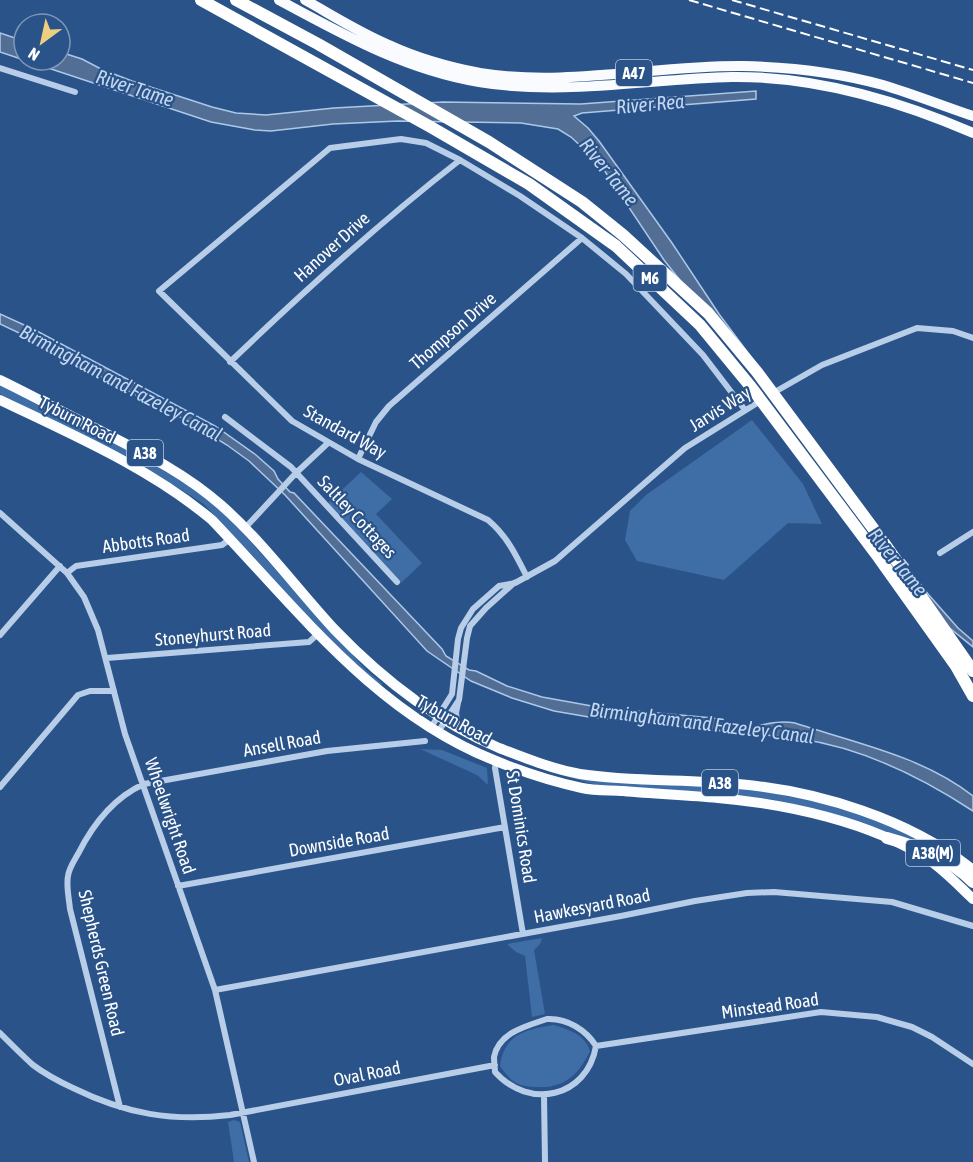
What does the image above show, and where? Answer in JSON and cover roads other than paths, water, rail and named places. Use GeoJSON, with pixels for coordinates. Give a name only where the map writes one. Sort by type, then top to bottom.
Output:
{"type":"FeatureCollection","features":[{"type":"Feature","properties":{"kind":"highway","name":"M6"},"geometry":{"type":"LineString","coordinates":[[201,0],[529,184],[616,246],[700,325],[751,387],[879,558],[956,666],[973,696]]}},
{"type":"Feature","properties":{"kind":"highway","name":"M6"},"geometry":{"type":"LineString","coordinates":[[236,0],[489,142],[582,202],[623,235],[708,313],[757,372],[870,524],[973,670]]}},
{"type":"Feature","properties":{"kind":"highway","name":"Tyburn Road"},"geometry":{"type":"LineString","coordinates":[[0,380],[165,464],[207,494],[244,529],[364,659],[418,704],[458,728],[536,762],[578,773],[607,777],[740,784],[835,803],[908,828],[973,870]]}},
{"type":"Feature","properties":{"kind":"highway","name":"Tyburn Road"},"geometry":{"type":"LineString","coordinates":[[0,400],[155,478],[191,503],[230,539],[318,634],[369,682],[402,710],[434,730],[496,761],[585,788],[720,798],[778,806],[824,817],[887,838],[929,860],[973,899]]}},
{"type":"Feature","properties":{"kind":"highway","name":"A38(M)"},"geometry":{"type":"LineString","coordinates":[[887,838],[927,850],[947,860],[973,882]]}},
{"type":"Feature","properties":{"kind":"main road","name":"A47"},"geometry":{"type":"LineString","coordinates":[[279,0],[386,56],[417,68],[470,81],[511,86],[572,87],[730,77],[778,79],[842,88],[925,112],[973,133]]}},
{"type":"Feature","properties":{"kind":"main road","name":"A47"},"geometry":{"type":"LineString","coordinates":[[304,0],[388,45],[422,58],[481,73],[538,77],[743,66],[782,69],[832,75],[882,85],[973,116]]}},
{"type":"Feature","properties":{"kind":"street"},"geometry":{"type":"LineString","coordinates":[[0,68],[75,92]]}},
{"type":"Feature","properties":{"kind":"street","name":"Standard Way"},"geometry":{"type":"LineString","coordinates":[[460,160],[426,143],[401,139],[330,148],[159,291],[292,421],[358,459],[488,520],[511,543],[527,577]]}},
{"type":"Feature","properties":{"kind":"street"},"geometry":{"type":"LineString","coordinates":[[460,160],[520,196],[582,238],[626,274],[703,355],[745,410]]}},
{"type":"Feature","properties":{"kind":"street","name":"Hanover Drive"},"geometry":{"type":"LineString","coordinates":[[230,362],[377,227],[460,160]]}},
{"type":"Feature","properties":{"kind":"street","name":"Thompson Drive"},"geometry":{"type":"LineString","coordinates":[[358,459],[376,422],[389,406],[582,238]]}},
{"type":"Feature","properties":{"kind":"street","name":"Jarvis Way"},"geometry":{"type":"LineString","coordinates":[[442,719],[455,683],[461,628],[473,609],[500,586],[514,583],[555,561],[685,448],[822,364],[917,328],[953,331],[973,338]]}},
{"type":"Feature","properties":{"kind":"street","name":"Saltley Cottages"},"geometry":{"type":"LineString","coordinates":[[225,417],[296,473],[397,582]]}},
{"type":"Feature","properties":{"kind":"street"},"geometry":{"type":"LineString","coordinates":[[296,473],[328,443]]}},
{"type":"Feature","properties":{"kind":"street","name":"Saltley Cottages"},"geometry":{"type":"LineString","coordinates":[[244,529],[296,473]]}},
{"type":"Feature","properties":{"kind":"street","name":"Wheelwright Road"},"geometry":{"type":"LineString","coordinates":[[0,513],[67,573],[84,597],[93,615],[107,658],[125,734],[215,990],[254,1162]]}},
{"type":"Feature","properties":{"kind":"street"},"geometry":{"type":"LineString","coordinates":[[940,554],[973,532]]}},
{"type":"Feature","properties":{"kind":"street","name":"Abbotts Road"},"geometry":{"type":"LineString","coordinates":[[67,573],[76,566],[222,545],[230,539]]}},
{"type":"Feature","properties":{"kind":"street"},"geometry":{"type":"LineString","coordinates":[[0,635],[60,566]]}},
{"type":"Feature","properties":{"kind":"street","name":"Jarvis Way"},"geometry":{"type":"LineString","coordinates":[[459,700],[470,626],[514,583]]}},
{"type":"Feature","properties":{"kind":"street","name":"Stoneyhurst Road"},"geometry":{"type":"LineString","coordinates":[[107,658],[309,642],[318,634]]}},
{"type":"Feature","properties":{"kind":"street"},"geometry":{"type":"LineString","coordinates":[[0,787],[78,695],[90,691],[114,691]]}},
{"type":"Feature","properties":{"kind":"street"},"geometry":{"type":"LineString","coordinates":[[434,730],[459,700]]}},
{"type":"Feature","properties":{"kind":"street"},"geometry":{"type":"LineString","coordinates":[[458,728],[456,713],[459,700]]}},
{"type":"Feature","properties":{"kind":"street"},"geometry":{"type":"LineString","coordinates":[[418,704],[433,706],[447,702]]}},
{"type":"Feature","properties":{"kind":"street","name":"Ansell Road"},"geometry":{"type":"LineString","coordinates":[[144,784],[327,751],[425,741]]}},
{"type":"Feature","properties":{"kind":"street","name":"St Dominics Road"},"geometry":{"type":"LineString","coordinates":[[496,761],[495,768],[504,827],[523,934]]}},
{"type":"Feature","properties":{"kind":"street","name":"Shepherds Green Road"},"geometry":{"type":"LineString","coordinates":[[120,1107],[70,909],[68,877],[94,826],[118,799],[144,784]]}},
{"type":"Feature","properties":{"kind":"street","name":"Downside Road"},"geometry":{"type":"LineString","coordinates":[[178,886],[504,827]]}},
{"type":"Feature","properties":{"kind":"street","name":"Hawkesyard Road"},"geometry":{"type":"LineString","coordinates":[[215,990],[695,901],[774,891],[892,902],[973,926]]}},
{"type":"Feature","properties":{"kind":"street","name":"Minstead Road"},"geometry":{"type":"LineString","coordinates":[[596,1046],[821,1012],[877,1017],[912,1026],[973,1064]]}},
{"type":"Feature","properties":{"kind":"street"},"geometry":{"type":"LineString","coordinates":[[547,1019],[568,1022],[592,1040],[596,1046],[591,1064],[577,1081],[567,1088],[544,1095],[530,1094],[510,1087],[495,1072],[495,1065],[494,1058],[507,1037],[519,1028],[547,1019]]}},
{"type":"Feature","properties":{"kind":"street","name":"Oval Road"},"geometry":{"type":"LineString","coordinates":[[0,1033],[34,1066],[81,1092],[120,1107],[148,1114],[193,1118],[244,1112],[495,1065]]}},
{"type":"Feature","properties":{"kind":"street"},"geometry":{"type":"LineString","coordinates":[[544,1095],[545,1162]]}},
{"type":"Feature","properties":{"kind":"water"},"geometry":{"type":"Polygon","coordinates":[[[0,33],[12,37],[12,56],[0,52],[0,33]]]}},
{"type":"Feature","properties":{"kind":"water"},"geometry":{"type":"Polygon","coordinates":[[[72,56],[132,81],[212,107],[236,113],[266,115],[334,108],[443,102],[581,104],[756,91],[756,99],[582,113],[574,116],[599,141],[672,243],[719,314],[928,594],[958,628],[973,641],[973,647],[941,621],[869,531],[740,356],[664,260],[600,164],[571,137],[558,129],[521,123],[398,121],[333,124],[271,131],[211,122],[60,72],[72,72],[72,56]]]}},
{"type":"Feature","properties":{"kind":"water","name":"Birmingham and Fazeley Canal"},"geometry":{"type":"Polygon","coordinates":[[[0,314],[35,330],[215,426],[256,455],[274,471],[290,492],[294,493],[442,649],[446,656],[469,670],[507,686],[542,697],[603,708],[713,718],[747,728],[778,722],[795,723],[887,752],[932,771],[973,796],[973,811],[891,766],[824,743],[745,731],[733,732],[589,717],[554,711],[512,698],[471,681],[427,651],[285,495],[249,461],[186,420],[0,324],[0,314]]]}},
{"type":"Feature","properties":{"kind":"railway"},"geometry":{"type":"LineString","coordinates":[[689,0],[973,83]]}},
{"type":"Feature","properties":{"kind":"railway"},"geometry":{"type":"LineString","coordinates":[[732,0],[973,70]]}},
{"type":"Feature","properties":{"kind":"water label","name":"River Tame"},"geometry":{"type":"Point","coordinates":[135,88]}},
{"type":"Feature","properties":{"kind":"water label","name":"River Rea"},"geometry":{"type":"Point","coordinates":[650,104]}},
{"type":"Feature","properties":{"kind":"water label","name":"River Tame"},"geometry":{"type":"Point","coordinates":[609,172]}},
{"type":"Feature","properties":{"kind":"water label","name":"River Tame"},"geometry":{"type":"Point","coordinates":[898,562]}}]}
